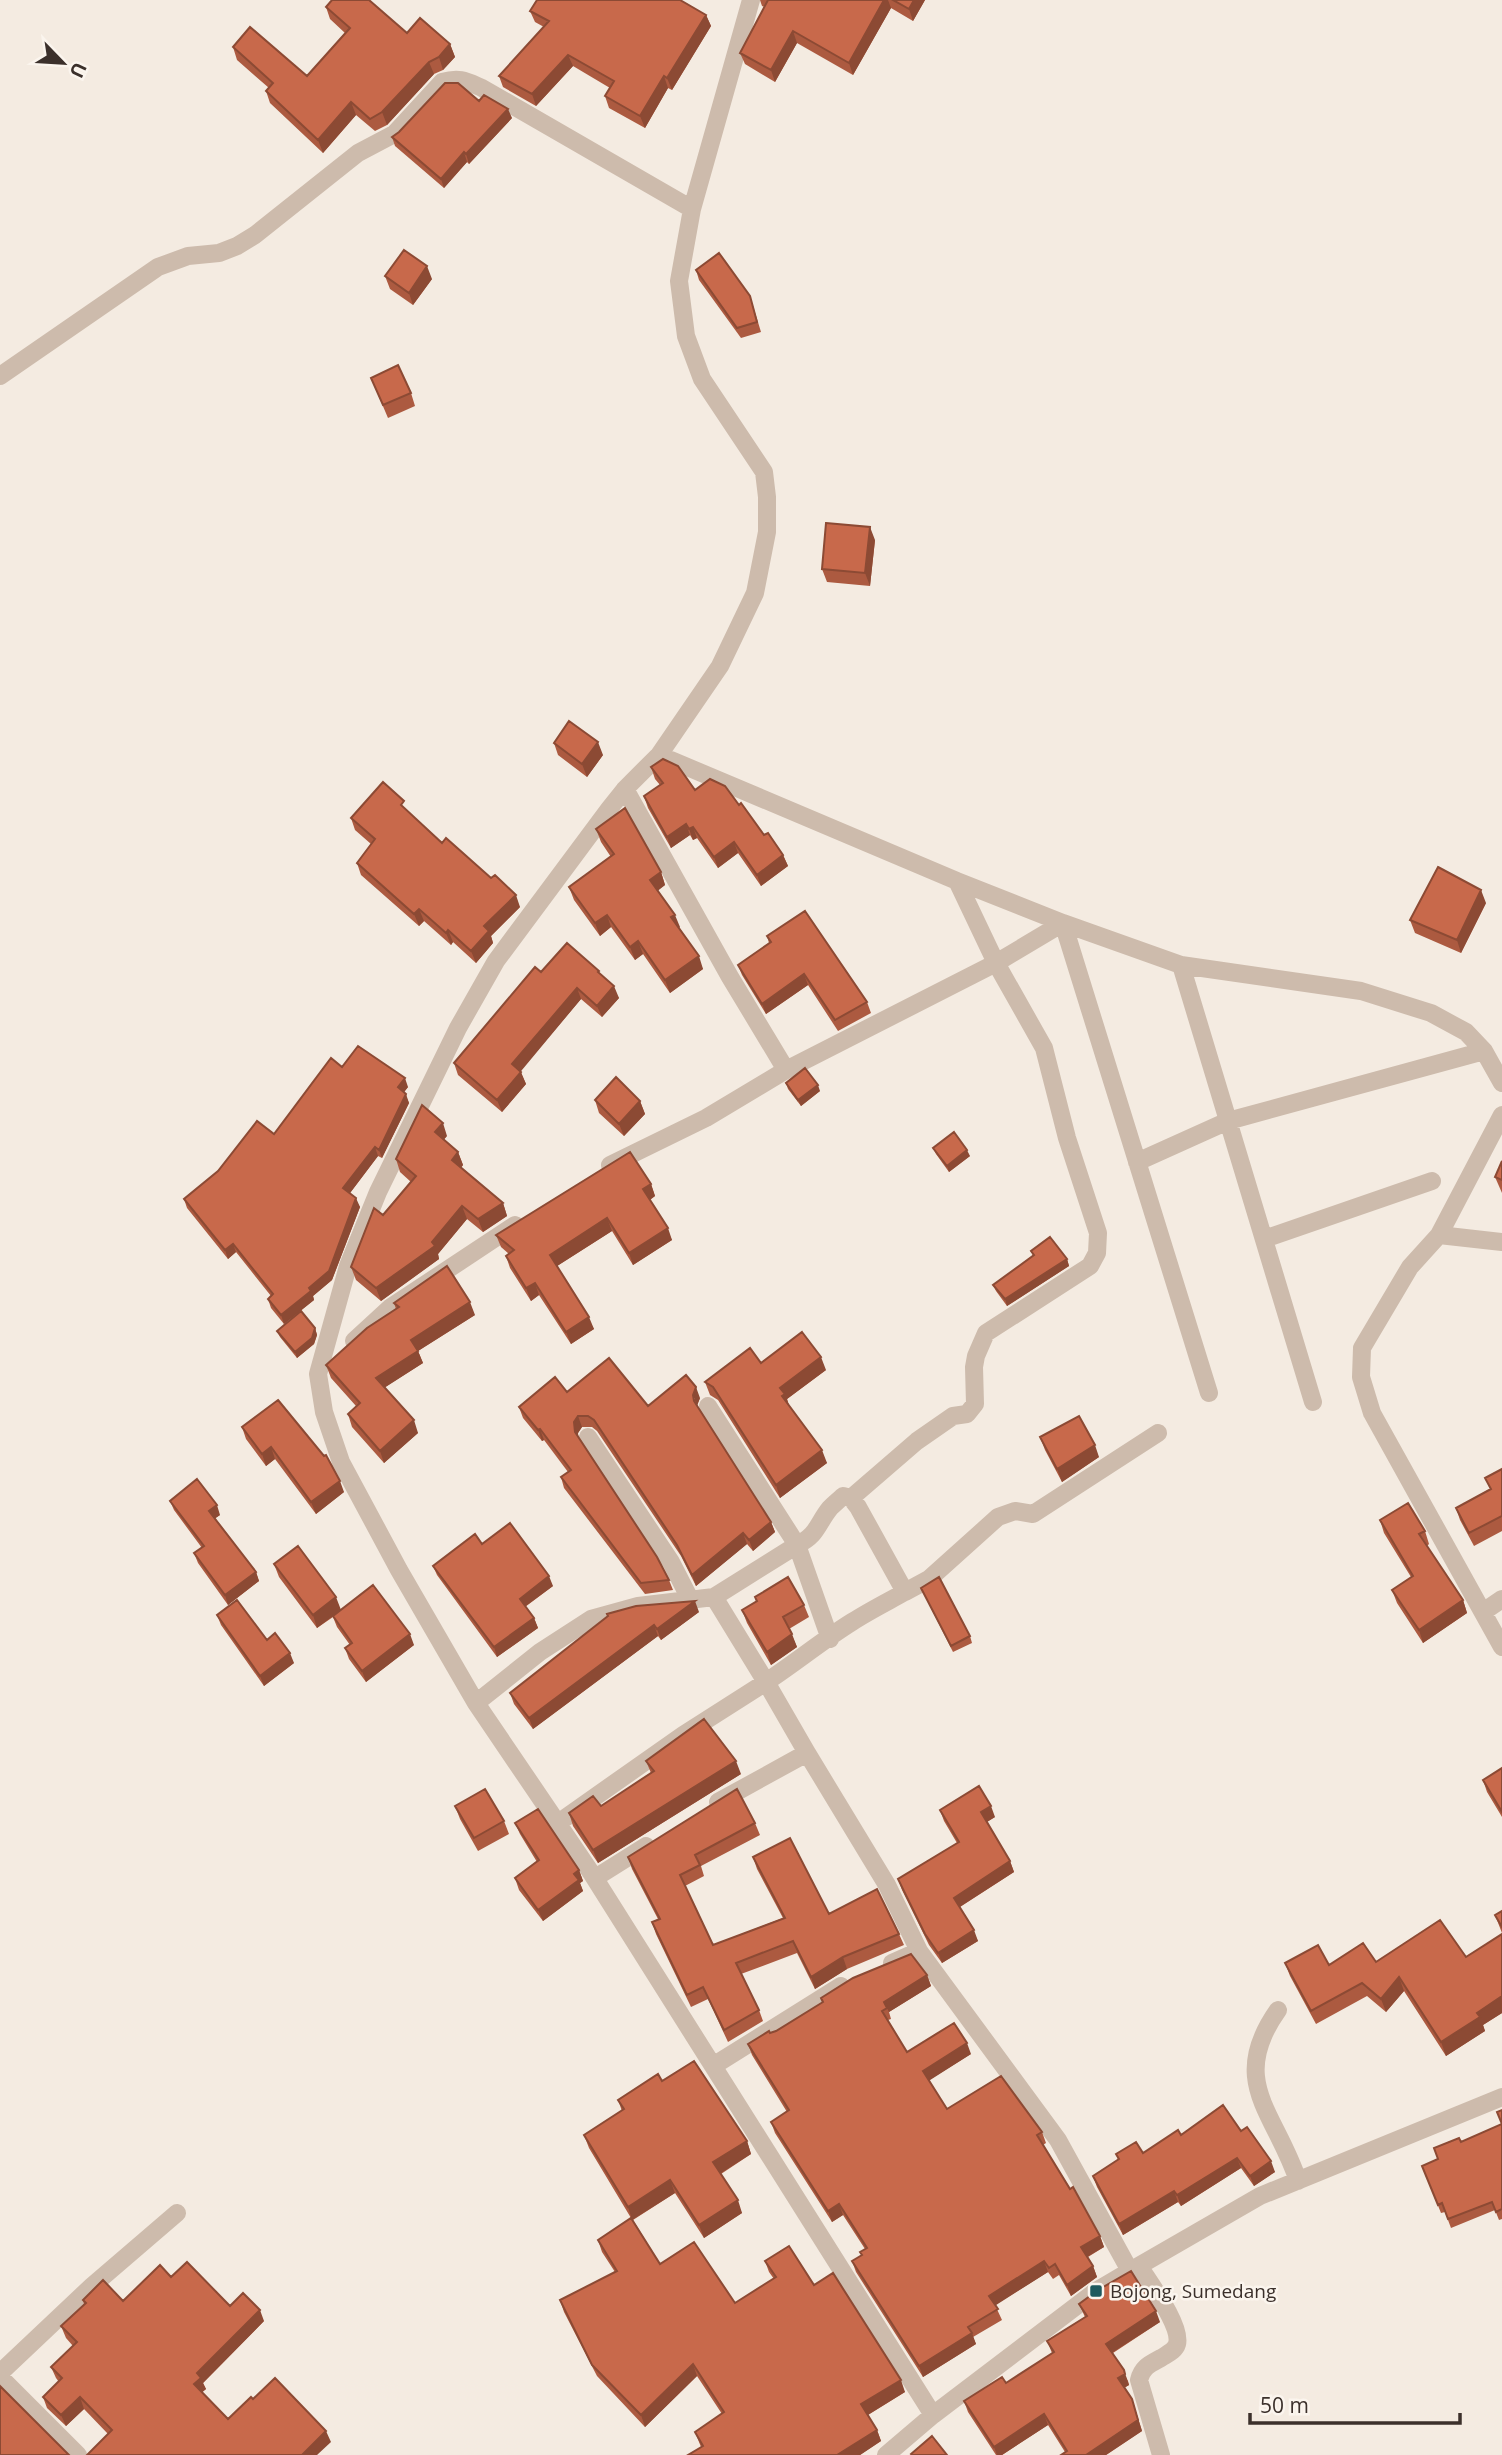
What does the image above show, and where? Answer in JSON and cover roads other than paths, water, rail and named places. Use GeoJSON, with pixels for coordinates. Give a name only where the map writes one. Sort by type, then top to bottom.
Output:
{"type":"FeatureCollection","features":[{"type":"Feature","properties":{"kind":"street"},"geometry":{"type":"LineString","coordinates":[[751,0],[692,209],[679,281],[686,336],[702,379],[764,472],[767,532],[755,593],[720,666],[659,755],[625,789],[496,961],[458,1028],[378,1192],[348,1265],[318,1374],[324,1412],[341,1462],[399,1570],[476,1703],[595,1878],[933,2415]]}},
{"type":"Feature","properties":{"kind":"street"},"geometry":{"type":"LineString","coordinates":[[0,376],[158,267],[188,256],[219,253],[255,235],[358,153],[394,134],[442,82],[453,79],[482,88],[692,209]]}},
{"type":"Feature","properties":{"kind":"street"},"geometry":{"type":"LineString","coordinates":[[659,755],[957,881],[1063,923],[1181,965],[1361,990],[1431,1013],[1466,1032],[1484,1051],[1502,1083]]}},
{"type":"Feature","properties":{"kind":"street"},"geometry":{"type":"LineString","coordinates":[[625,789],[730,977],[786,1070]]}},
{"type":"Feature","properties":{"kind":"street"},"geometry":{"type":"LineString","coordinates":[[851,1498],[918,1441],[953,1416],[967,1413],[975,1404],[975,1356],[986,1333],[1090,1266],[1097,1253],[1098,1234],[1095,1220],[1067,1138],[1044,1048],[996,963],[957,881]]}},
{"type":"Feature","properties":{"kind":"street"},"geometry":{"type":"LineString","coordinates":[[596,1174],[619,1159],[706,1118],[786,1070],[996,963],[1063,923]]}},
{"type":"Feature","properties":{"kind":"street"},"geometry":{"type":"LineString","coordinates":[[1063,923],[1209,1394]]}},
{"type":"Feature","properties":{"kind":"street"},"geometry":{"type":"LineString","coordinates":[[1181,965],[1313,1402]]}},
{"type":"Feature","properties":{"kind":"street"},"geometry":{"type":"LineString","coordinates":[[1137,1163],[1228,1121],[1484,1051]]}},
{"type":"Feature","properties":{"kind":"street"},"geometry":{"type":"LineString","coordinates":[[1502,1115],[1438,1235],[1410,1268],[1381,1312],[1362,1348],[1361,1377],[1372,1413],[1502,1647]]}},
{"type":"Feature","properties":{"kind":"street"},"geometry":{"type":"LineString","coordinates":[[1264,1239],[1432,1181]]}},
{"type":"Feature","properties":{"kind":"street"},"geometry":{"type":"LineString","coordinates":[[318,1374],[391,1307],[526,1218]]}},
{"type":"Feature","properties":{"kind":"street"},"geometry":{"type":"LineString","coordinates":[[1438,1235],[1502,1242]]}},
{"type":"Feature","properties":{"kind":"street"},"geometry":{"type":"LineString","coordinates":[[708,1406],[797,1545],[830,1639]]}},
{"type":"Feature","properties":{"kind":"street"},"geometry":{"type":"LineString","coordinates":[[558,1823],[850,1623],[929,1579],[998,1517],[1015,1511],[1033,1514],[1158,1433]]}},
{"type":"Feature","properties":{"kind":"street"},"geometry":{"type":"LineString","coordinates":[[588,1437],[671,1562],[690,1599]]}},
{"type":"Feature","properties":{"kind":"street"},"geometry":{"type":"LineString","coordinates":[[476,1703],[540,1652],[591,1619],[638,1606],[713,1597],[815,1533],[831,1506],[843,1496],[851,1498],[905,1592]]}},
{"type":"Feature","properties":{"kind":"street"},"geometry":{"type":"LineString","coordinates":[[713,1597],[887,1885],[919,1951],[1058,2140],[1134,2268],[1165,2308],[1176,2331],[1177,2347],[1143,2369],[1139,2380],[1161,2455]]}},
{"type":"Feature","properties":{"kind":"street"},"geometry":{"type":"LineString","coordinates":[[1483,1612],[1502,1599]]}},
{"type":"Feature","properties":{"kind":"street"},"geometry":{"type":"LineString","coordinates":[[707,1809],[807,1753]]}},
{"type":"Feature","properties":{"kind":"street"},"geometry":{"type":"LineString","coordinates":[[595,1878],[662,1837]]}},
{"type":"Feature","properties":{"kind":"street"},"geometry":{"type":"LineString","coordinates":[[874,1970],[919,1951]]}},
{"type":"Feature","properties":{"kind":"street"},"geometry":{"type":"LineString","coordinates":[[713,2066],[852,1979]]}},
{"type":"Feature","properties":{"kind":"street"},"geometry":{"type":"LineString","coordinates":[[1279,2010],[1260,2040],[1255,2065],[1258,2093],[1298,2181]]}},
{"type":"Feature","properties":{"kind":"street"},"geometry":{"type":"LineString","coordinates":[[886,2455],[933,2415],[1096,2291],[1134,2268],[1260,2196],[1502,2097]]}},
{"type":"Feature","properties":{"kind":"street"},"geometry":{"type":"LineString","coordinates":[[78,2455],[0,2375],[92,2286],[177,2213]]}},
{"type":"Feature","properties":{"kind":"place","name":"Bojong, Sumedang"},"geometry":{"type":"Point","coordinates":[1096,2291]}}]}
